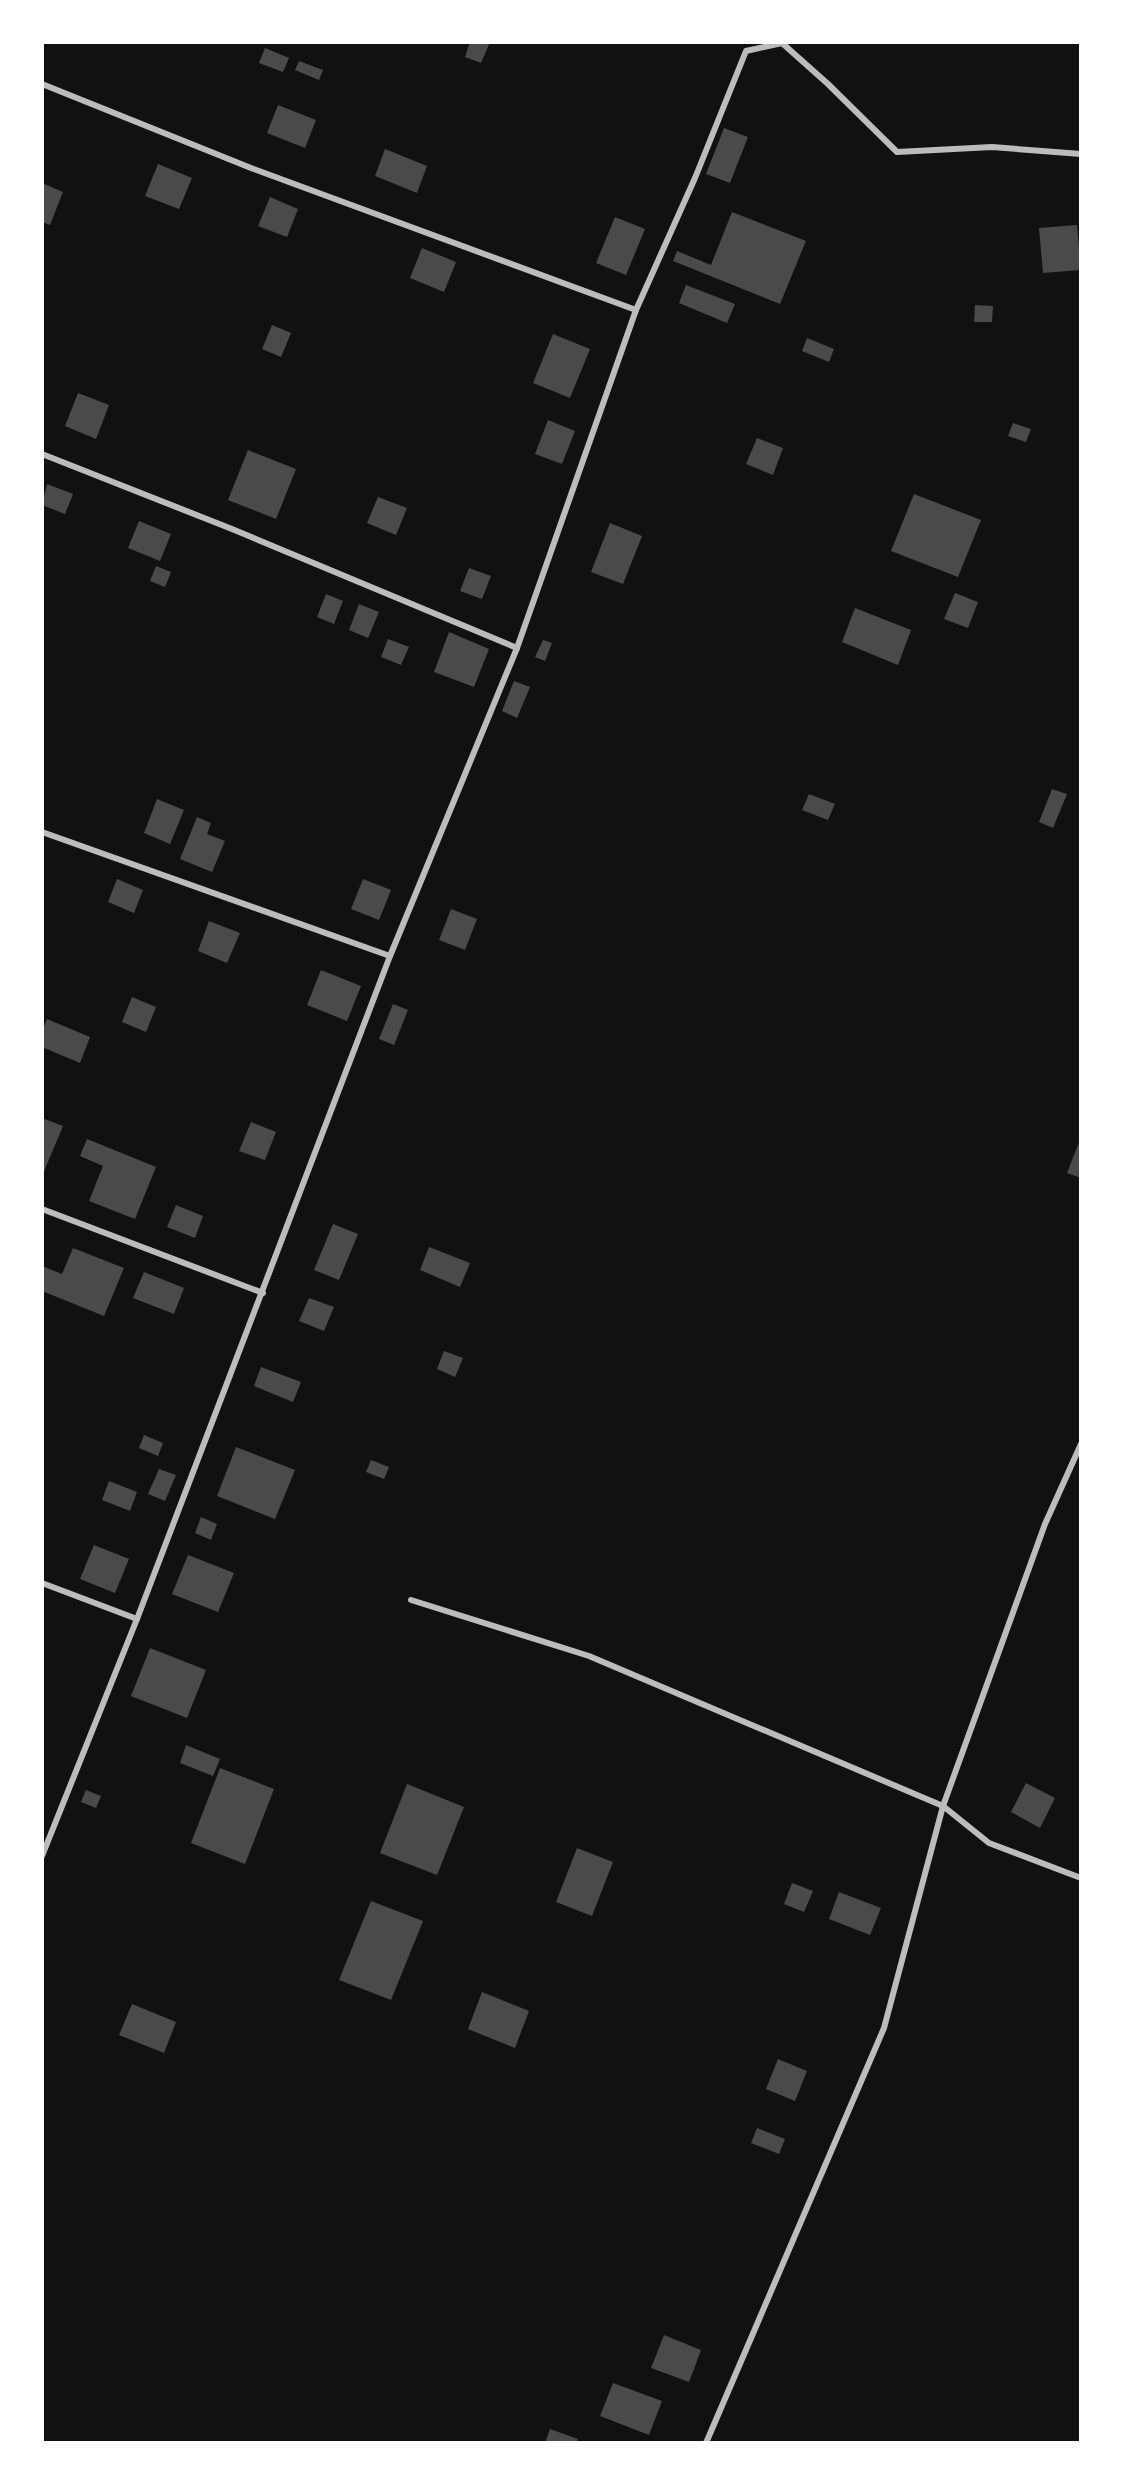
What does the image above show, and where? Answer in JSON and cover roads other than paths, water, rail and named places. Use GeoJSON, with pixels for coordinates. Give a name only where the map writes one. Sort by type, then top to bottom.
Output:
{"type":"FeatureCollection","features":[{"type":"Feature","properties":{"kind":"lane"},"geometry":{"type":"LineString","coordinates":[[42,1856],[137,1619],[390,956],[517,648],[636,310],[695,178],[746,51],[782,43],[897,152],[992,147],[1081,154]]}},
{"type":"Feature","properties":{"kind":"lane"},"geometry":{"type":"LineString","coordinates":[[42,84],[251,168],[636,310]]}},
{"type":"Feature","properties":{"kind":"lane"},"geometry":{"type":"LineString","coordinates":[[42,454],[232,529],[517,648]]}},
{"type":"Feature","properties":{"kind":"lane"},"geometry":{"type":"LineString","coordinates":[[42,832],[390,956]]}},
{"type":"Feature","properties":{"kind":"lane"},"geometry":{"type":"LineString","coordinates":[[42,1209],[263,1293]]}},
{"type":"Feature","properties":{"kind":"lane"},"geometry":{"type":"LineString","coordinates":[[706,2443],[884,2028],[943,1806],[1045,1524],[1081,1444]]}},
{"type":"Feature","properties":{"kind":"lane"},"geometry":{"type":"LineString","coordinates":[[42,1583],[137,1619]]}},
{"type":"Feature","properties":{"kind":"lane"},"geometry":{"type":"LineString","coordinates":[[411,1600],[589,1656],[943,1806],[989,1843],[1081,1878]]}}]}
